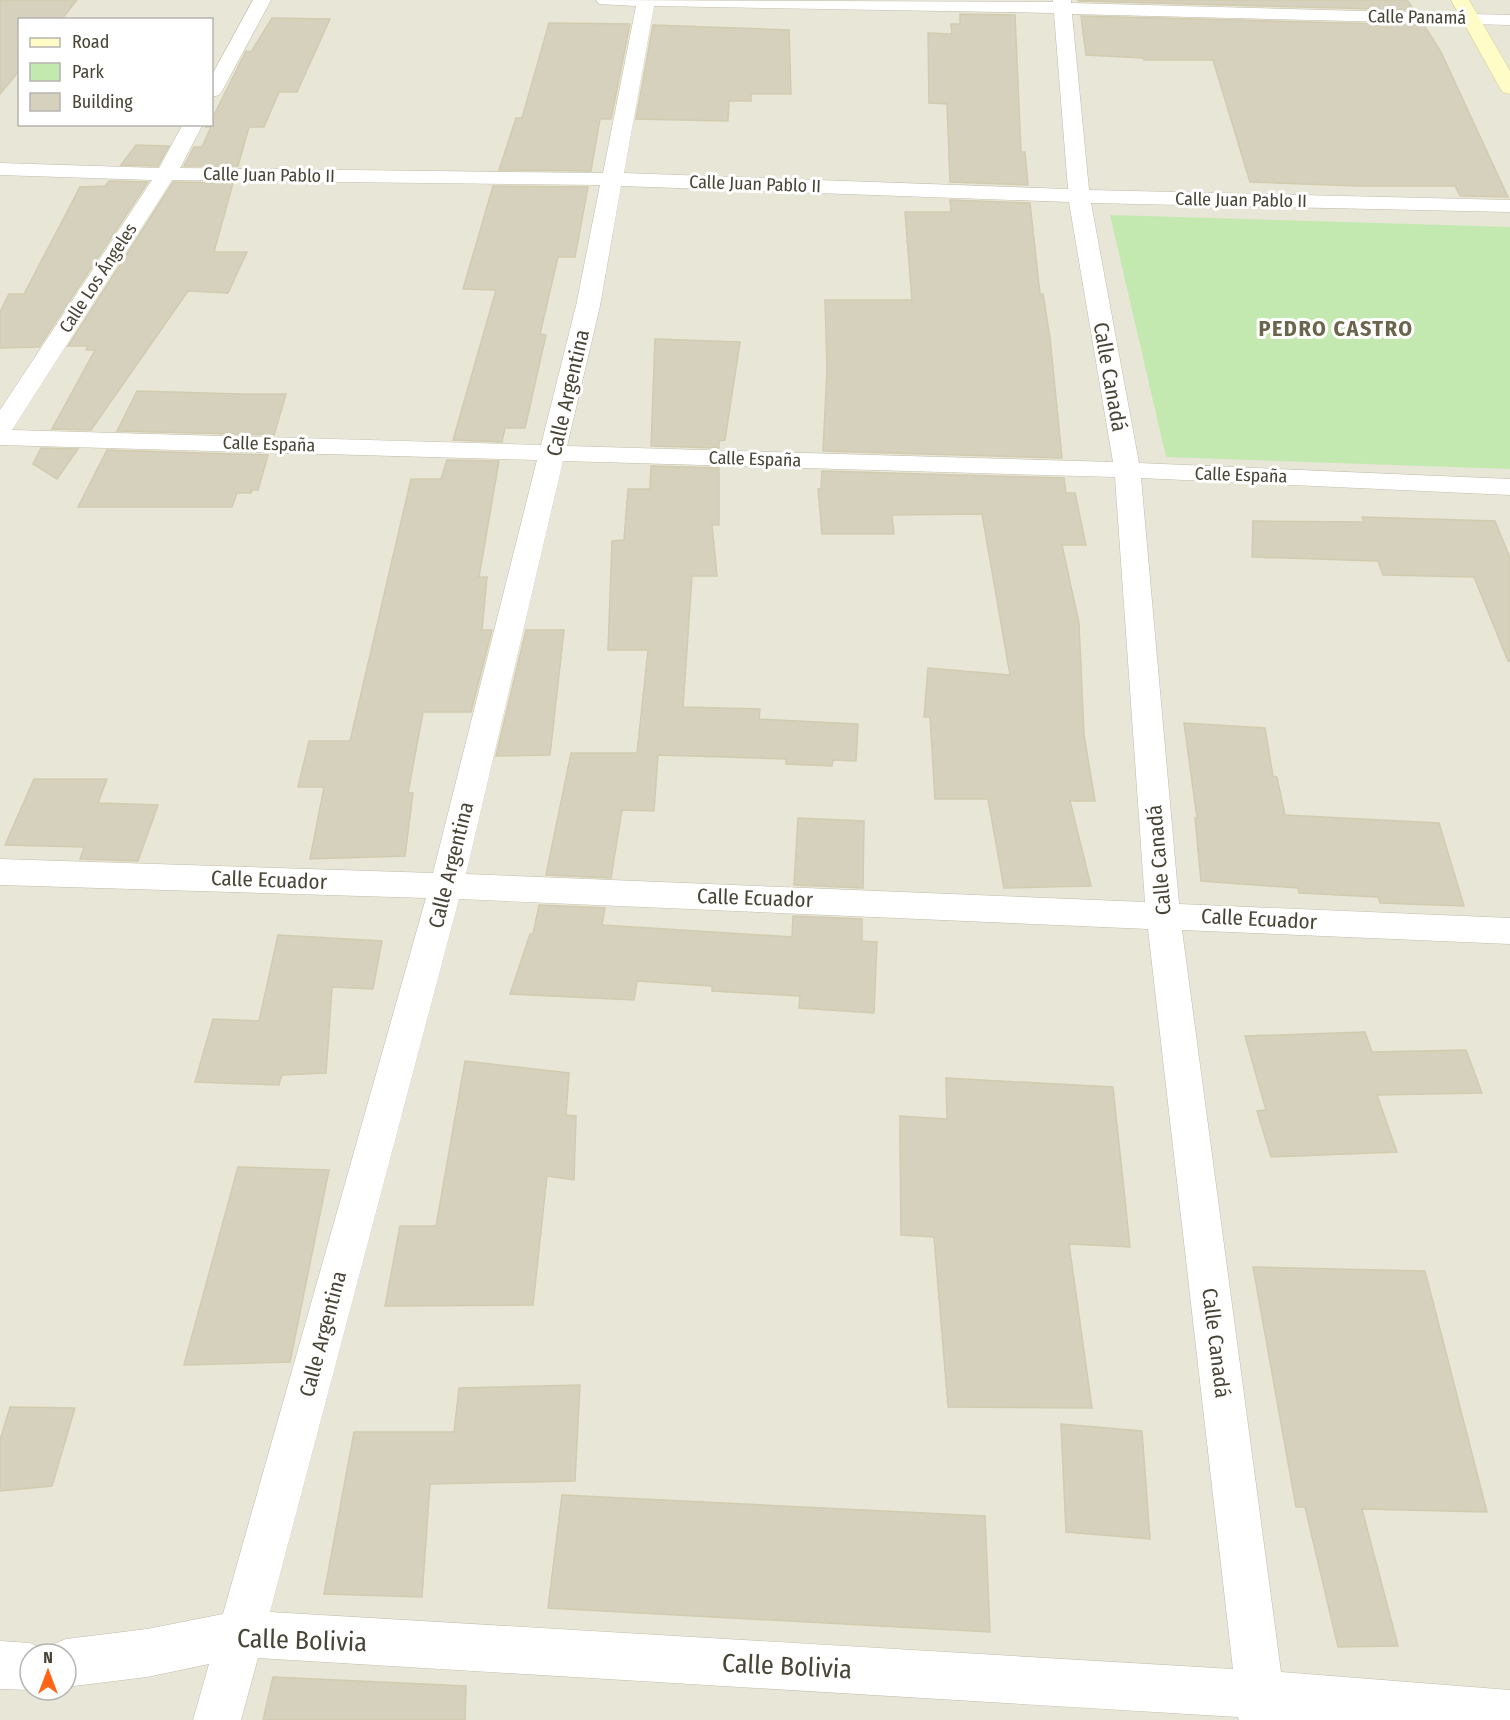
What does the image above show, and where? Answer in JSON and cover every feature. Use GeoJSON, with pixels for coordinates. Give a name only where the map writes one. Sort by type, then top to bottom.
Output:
{"type":"FeatureCollection","features":[{"type":"Feature","properties":{"kind":"street"},"geometry":{"type":"LineString","coordinates":[[213,90],[262,0]]}},
{"type":"Feature","properties":{"kind":"street","name":"Calle Panamá"},"geometry":{"type":"LineString","coordinates":[[605,0],[1063,4],[1510,20]]}},
{"type":"Feature","properties":{"kind":"street"},"geometry":{"type":"LineString","coordinates":[[1460,0],[1510,88]]}},
{"type":"Feature","properties":{"kind":"street","name":"Calle Argentina"},"geometry":{"type":"LineString","coordinates":[[217,1720],[446,886],[588,306],[614,179],[646,1]]}},
{"type":"Feature","properties":{"kind":"street","name":"Calle Canadá"},"geometry":{"type":"LineString","coordinates":[[1063,4],[1079,196],[1127,470],[1163,915],[1262,1707]]}},
{"type":"Feature","properties":{"kind":"street","name":"Calle Los Ángeles"},"geometry":{"type":"LineString","coordinates":[[0,429],[166,174],[192,126]]}},
{"type":"Feature","properties":{"kind":"street","name":"Calle Juan Pablo II"},"geometry":{"type":"LineString","coordinates":[[0,169],[166,174],[614,179],[1079,196],[1510,206]]}},
{"type":"Feature","properties":{"kind":"street","name":"Calle España"},"geometry":{"type":"LineString","coordinates":[[0,437],[1127,470],[1510,487]]}},
{"type":"Feature","properties":{"kind":"street","name":"Calle Ecuador"},"geometry":{"type":"LineString","coordinates":[[0,872],[446,886],[1510,931]]}},
{"type":"Feature","properties":{"kind":"street","name":"Calle Bolivia"},"geometry":{"type":"LineString","coordinates":[[78,1662],[147,1653],[240,1634],[1262,1707],[1510,1714]]}},
{"type":"Feature","properties":{"kind":"street"},"geometry":{"type":"LineString","coordinates":[[0,1665],[18,1666]]}},
{"type":"Feature","properties":{"kind":"shaded area"},"geometry":{"type":"Polygon","coordinates":[[[0,0],[1510,0],[1510,1720],[0,1720],[0,0]]]}},
{"type":"Feature","properties":{"kind":"green space"},"geometry":{"type":"Polygon","coordinates":[[[1110,215],[1510,227],[1510,469],[1166,457],[1110,215]]]}},
{"type":"Feature","properties":{"kind":"building"},"geometry":{"type":"Polygon","coordinates":[[[0,0],[77,0],[63,18],[18,18],[18,72],[0,94],[0,0]]]}},
{"type":"Feature","properties":{"kind":"building"},"geometry":{"type":"Polygon","coordinates":[[[1407,0],[1414,10],[1078,1],[1407,0]]]}},
{"type":"Feature","properties":{"kind":"building"},"geometry":{"type":"Polygon","coordinates":[[[960,14],[1015,15],[1021,152],[1025,152],[1028,185],[950,182],[947,104],[929,103],[928,33],[952,34],[951,24],[960,24],[960,14]]]}},
{"type":"Feature","properties":{"kind":"building"},"geometry":{"type":"Polygon","coordinates":[[[1081,16],[1424,25],[1441,52],[1508,197],[1460,196],[1455,186],[1358,186],[1250,182],[1213,60],[1144,60],[1143,58],[1086,55],[1081,16]]]}},
{"type":"Feature","properties":{"kind":"building"},"geometry":{"type":"Polygon","coordinates":[[[272,18],[330,19],[297,92],[279,92],[264,127],[249,127],[238,166],[184,166],[194,147],[202,147],[211,127],[207,127],[213,126],[213,117],[246,51],[251,52],[272,18]]]}},
{"type":"Feature","properties":{"kind":"building"},"geometry":{"type":"Polygon","coordinates":[[[549,23],[630,24],[611,119],[600,119],[591,171],[499,170],[516,118],[522,118],[549,23]]]}},
{"type":"Feature","properties":{"kind":"building"},"geometry":{"type":"Polygon","coordinates":[[[653,25],[789,30],[791,94],[751,94],[751,101],[729,101],[728,121],[636,119],[653,25]]]}},
{"type":"Feature","properties":{"kind":"building"},"geometry":{"type":"Polygon","coordinates":[[[136,145],[169,146],[158,166],[121,165],[136,145]]]}},
{"type":"Feature","properties":{"kind":"building"},"geometry":{"type":"Polygon","coordinates":[[[109,181],[148,182],[39,347],[0,348],[0,312],[9,294],[24,294],[80,187],[105,186],[109,181]]]}},
{"type":"Feature","properties":{"kind":"building"},"geometry":{"type":"Polygon","coordinates":[[[173,182],[233,183],[214,252],[247,252],[228,293],[188,291],[91,430],[52,429],[95,350],[86,350],[88,346],[68,346],[173,182]]]}},
{"type":"Feature","properties":{"kind":"building"},"geometry":{"type":"Polygon","coordinates":[[[493,186],[588,187],[575,257],[558,257],[540,334],[546,335],[525,428],[505,428],[502,442],[453,440],[496,290],[463,289],[493,186]]]}},
{"type":"Feature","properties":{"kind":"building"},"geometry":{"type":"Polygon","coordinates":[[[950,200],[1030,203],[1040,294],[1043,294],[1050,338],[1062,458],[823,451],[827,369],[825,300],[912,300],[905,212],[951,212],[950,200]]]}},
{"type":"Feature","properties":{"kind":"building"},"geometry":{"type":"Polygon","coordinates":[[[655,339],[740,342],[725,440],[719,441],[719,448],[651,446],[655,339]]]}},
{"type":"Feature","properties":{"kind":"building"},"geometry":{"type":"Polygon","coordinates":[[[137,391],[286,394],[274,435],[117,431],[137,391]]]}},
{"type":"Feature","properties":{"kind":"building"},"geometry":{"type":"Polygon","coordinates":[[[41,448],[78,449],[57,479],[33,464],[41,448]]]}},
{"type":"Feature","properties":{"kind":"building"},"geometry":{"type":"Polygon","coordinates":[[[107,450],[268,455],[258,490],[252,490],[251,493],[237,493],[232,507],[78,507],[107,450]]]}},
{"type":"Feature","properties":{"kind":"building"},"geometry":{"type":"Polygon","coordinates":[[[447,460],[499,461],[479,577],[487,577],[482,630],[492,630],[471,712],[423,712],[408,793],[413,793],[405,856],[310,859],[324,787],[298,787],[309,741],[350,741],[411,479],[441,479],[447,460]]]}},
{"type":"Feature","properties":{"kind":"building"},"geometry":{"type":"Polygon","coordinates":[[[651,466],[719,468],[719,525],[712,525],[717,576],[692,576],[683,707],[760,709],[759,719],[858,724],[856,761],[833,760],[832,766],[786,764],[786,759],[658,755],[654,811],[622,810],[611,878],[546,875],[571,753],[637,753],[648,650],[608,650],[612,541],[624,540],[628,489],[650,489],[651,466]]]}},
{"type":"Feature","properties":{"kind":"building"},"geometry":{"type":"Polygon","coordinates":[[[822,471],[1064,478],[1066,493],[1075,493],[1086,545],[1062,545],[1079,623],[1084,735],[1095,801],[1070,801],[1091,886],[1004,888],[988,799],[935,799],[930,717],[924,717],[928,668],[1010,675],[982,514],[892,515],[894,534],[822,534],[818,489],[821,489],[822,471]]]}},
{"type":"Feature","properties":{"kind":"building"},"geometry":{"type":"Polygon","coordinates":[[[1362,517],[1495,521],[1510,558],[1510,661],[1508,661],[1474,577],[1383,575],[1378,561],[1252,557],[1253,521],[1364,522],[1362,517]]]}},
{"type":"Feature","properties":{"kind":"building"},"geometry":{"type":"Polygon","coordinates":[[[526,630],[564,630],[550,755],[496,756],[526,630]]]}},
{"type":"Feature","properties":{"kind":"building"},"geometry":{"type":"Polygon","coordinates":[[[1184,723],[1265,728],[1273,776],[1277,777],[1285,815],[1439,823],[1464,906],[1380,903],[1378,897],[1299,893],[1298,888],[1201,881],[1195,818],[1197,818],[1184,723]]]}},
{"type":"Feature","properties":{"kind":"building"},"geometry":{"type":"Polygon","coordinates":[[[34,779],[107,779],[98,803],[158,805],[138,861],[80,859],[84,847],[5,845],[34,779]]]}},
{"type":"Feature","properties":{"kind":"building"},"geometry":{"type":"Polygon","coordinates":[[[798,818],[864,821],[863,888],[794,885],[798,818]]]}},
{"type":"Feature","properties":{"kind":"building"},"geometry":{"type":"Polygon","coordinates":[[[539,905],[605,908],[602,925],[792,937],[793,916],[862,919],[862,941],[877,942],[874,1013],[799,1008],[800,996],[712,991],[712,986],[637,981],[634,1000],[510,994],[530,934],[533,934],[539,905]]]}},
{"type":"Feature","properties":{"kind":"building"},"geometry":{"type":"Polygon","coordinates":[[[278,935],[382,941],[373,989],[332,987],[326,1073],[282,1075],[279,1085],[195,1082],[213,1019],[259,1021],[278,935]]]}},
{"type":"Feature","properties":{"kind":"building"},"geometry":{"type":"Polygon","coordinates":[[[1365,1032],[1372,1052],[1466,1050],[1482,1093],[1377,1095],[1397,1152],[1271,1157],[1257,1111],[1266,1110],[1245,1036],[1365,1032]]]}},
{"type":"Feature","properties":{"kind":"building"},"geometry":{"type":"Polygon","coordinates":[[[465,1061],[569,1073],[566,1115],[576,1116],[574,1180],[547,1176],[533,1305],[385,1306],[400,1226],[436,1226],[465,1061]]]}},
{"type":"Feature","properties":{"kind":"building"},"geometry":{"type":"Polygon","coordinates":[[[946,1078],[1113,1087],[1130,1247],[1069,1244],[1092,1408],[948,1407],[934,1237],[901,1235],[900,1144],[900,1116],[947,1119],[946,1078]]]}},
{"type":"Feature","properties":{"kind":"building"},"geometry":{"type":"Polygon","coordinates":[[[238,1167],[329,1170],[290,1362],[184,1365],[238,1167]]]}},
{"type":"Feature","properties":{"kind":"building"},"geometry":{"type":"Polygon","coordinates":[[[1253,1267],[1425,1271],[1487,1512],[1362,1509],[1398,1646],[1338,1647],[1305,1507],[1296,1507],[1253,1267]]]}},
{"type":"Feature","properties":{"kind":"building"},"geometry":{"type":"Polygon","coordinates":[[[580,1385],[575,1481],[430,1484],[422,1597],[324,1594],[354,1432],[454,1432],[459,1388],[580,1385]]]}},
{"type":"Feature","properties":{"kind":"building"},"geometry":{"type":"Polygon","coordinates":[[[10,1407],[75,1408],[52,1486],[0,1491],[0,1440],[10,1407]]]}},
{"type":"Feature","properties":{"kind":"building"},"geometry":{"type":"Polygon","coordinates":[[[1061,1424],[1142,1431],[1150,1539],[1066,1532],[1061,1424]]]}},
{"type":"Feature","properties":{"kind":"building"},"geometry":{"type":"Polygon","coordinates":[[[562,1495],[985,1516],[990,1632],[548,1608],[562,1495]]]}},
{"type":"Feature","properties":{"kind":"building"},"geometry":{"type":"Polygon","coordinates":[[[273,1677],[466,1686],[465,1720],[263,1720],[273,1677]]]}},
{"type":"Feature","properties":{"kind":"district","name":"PEDRO CASTRO"},"geometry":{"type":"Point","coordinates":[1336,328]}}]}
